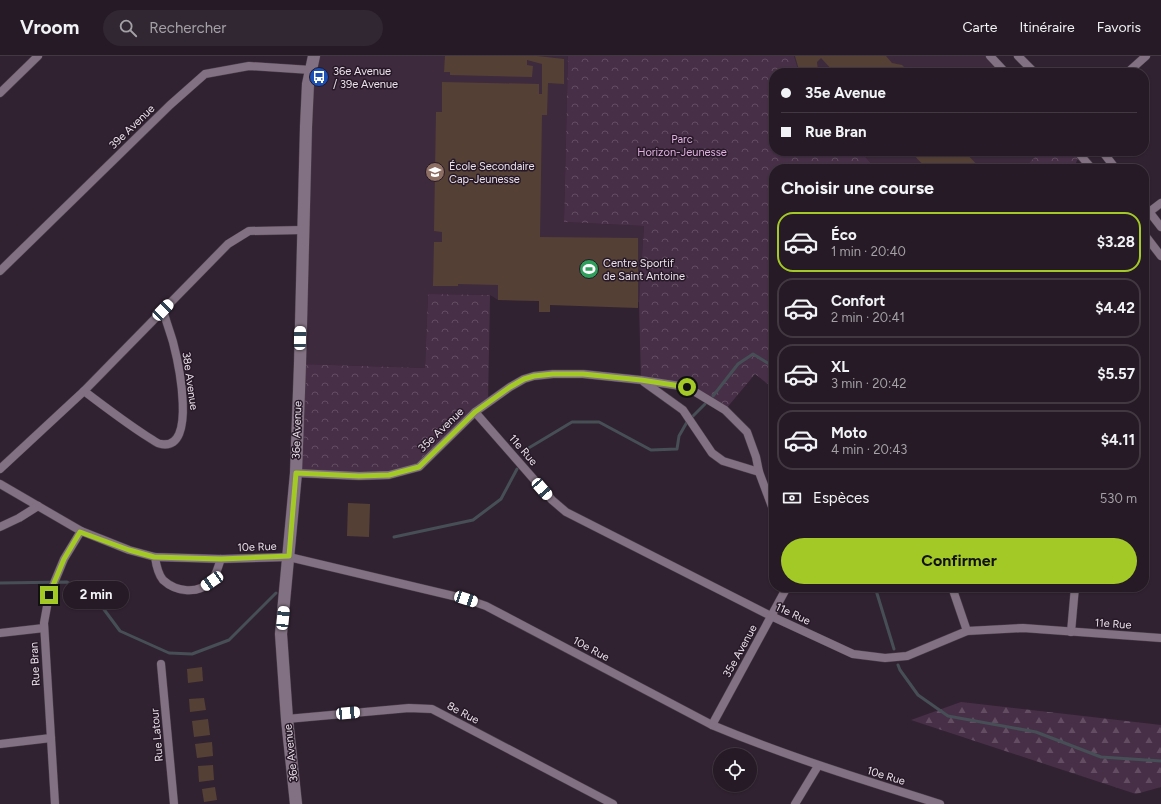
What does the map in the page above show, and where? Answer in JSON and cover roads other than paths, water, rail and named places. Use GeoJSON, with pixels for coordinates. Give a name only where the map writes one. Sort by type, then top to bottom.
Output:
{"type":"FeatureCollection","features":[{"type":"Feature","properties":{"kind":"street"},"geometry":{"type":"LineString","coordinates":[[0,93],[38,56]]}},
{"type":"Feature","properties":{"kind":"street","name":"36e Avenue"},"geometry":{"type":"LineString","coordinates":[[296,804],[287,719],[281,634],[296,473],[307,98],[308,84],[314,56]]}},
{"type":"Feature","properties":{"kind":"street"},"geometry":{"type":"LineString","coordinates":[[990,56],[1001,68]]}},
{"type":"Feature","properties":{"kind":"street"},"geometry":{"type":"LineString","coordinates":[[1018,56],[1029,68]]}},
{"type":"Feature","properties":{"kind":"street"},"geometry":{"type":"LineString","coordinates":[[1133,68],[1146,56]]}},
{"type":"Feature","properties":{"kind":"street","name":"39e Avenue"},"geometry":{"type":"LineString","coordinates":[[0,271],[170,105],[206,74],[249,66],[311,70]]}},
{"type":"Feature","properties":{"kind":"street"},"geometry":{"type":"LineString","coordinates":[[1081,156],[1088,164]]}},
{"type":"Feature","properties":{"kind":"street"},"geometry":{"type":"LineString","coordinates":[[1106,156],[1112,164]]}},
{"type":"Feature","properties":{"kind":"street"},"geometry":{"type":"LineString","coordinates":[[1149,212],[1161,203]]}},
{"type":"Feature","properties":{"kind":"street"},"geometry":{"type":"LineString","coordinates":[[1149,216],[1161,227]]}},
{"type":"Feature","properties":{"kind":"street"},"geometry":{"type":"LineString","coordinates":[[0,469],[84,391],[228,244],[249,231],[302,230]]}},
{"type":"Feature","properties":{"kind":"street"},"geometry":{"type":"LineString","coordinates":[[1149,240],[1161,256]]}},
{"type":"Feature","properties":{"kind":"street","name":"38e Avenue"},"geometry":{"type":"LineString","coordinates":[[84,391],[132,427],[161,444],[172,443],[180,435],[184,416],[180,378],[174,343],[163,310]]}},
{"type":"Feature","properties":{"kind":"street","name":"35e Avenue"},"geometry":{"type":"LineString","coordinates":[[296,473],[359,476],[389,475],[419,467],[475,412],[524,379],[534,376],[553,374],[583,374],[641,380],[687,387],[725,410],[747,432],[769,499]]}},
{"type":"Feature","properties":{"kind":"street","name":"35e Avenue"},"geometry":{"type":"LineString","coordinates":[[641,380],[683,410],[712,453],[723,461],[759,472]]}},
{"type":"Feature","properties":{"kind":"street","name":"11e Rue"},"geometry":{"type":"LineString","coordinates":[[475,412],[552,500],[566,512],[771,616],[853,654],[885,658],[907,656],[967,631],[1023,628],[1161,638]]}},
{"type":"Feature","properties":{"kind":"street","name":"10e Rue"},"geometry":{"type":"LineString","coordinates":[[0,484],[80,532],[129,550],[154,557],[221,559],[289,556],[466,599],[486,606],[712,725],[742,738],[818,766],[940,804]]}},
{"type":"Feature","properties":{"kind":"street"},"geometry":{"type":"LineString","coordinates":[[0,527],[19,518],[38,506]]}},
{"type":"Feature","properties":{"kind":"street","name":"Rue Bran"},"geometry":{"type":"LineString","coordinates":[[55,804],[44,623],[49,595],[64,559],[80,532]]}},
{"type":"Feature","properties":{"kind":"street"},"geometry":{"type":"LineString","coordinates":[[154,557],[162,579],[172,586],[186,591],[200,589],[212,581],[221,559]]}},
{"type":"Feature","properties":{"kind":"street","name":"35e Avenue"},"geometry":{"type":"LineString","coordinates":[[712,725],[784,592]]}},
{"type":"Feature","properties":{"kind":"street"},"geometry":{"type":"LineString","coordinates":[[954,592],[967,631]]}},
{"type":"Feature","properties":{"kind":"street"},"geometry":{"type":"LineString","coordinates":[[1071,632],[1075,592]]}},
{"type":"Feature","properties":{"kind":"street"},"geometry":{"type":"LineString","coordinates":[[0,634],[44,628]]}},
{"type":"Feature","properties":{"kind":"street","name":"Rue Latour"},"geometry":{"type":"LineString","coordinates":[[161,664],[174,804]]}},
{"type":"Feature","properties":{"kind":"street","name":"8e Rue"},"geometry":{"type":"LineString","coordinates":[[287,719],[409,708],[432,709],[613,804]]}},
{"type":"Feature","properties":{"kind":"street"},"geometry":{"type":"LineString","coordinates":[[0,744],[51,738]]}},
{"type":"Feature","properties":{"kind":"street"},"geometry":{"type":"LineString","coordinates":[[795,804],[818,766]]}},
{"type":"Feature","properties":{"kind":"waterway"},"geometry":{"type":"LineString","coordinates":[[713,396],[738,364],[753,354],[769,364]]}},
{"type":"Feature","properties":{"kind":"waterway"},"geometry":{"type":"LineString","coordinates":[[693,416],[705,404]]}},
{"type":"Feature","properties":{"kind":"waterway"},"geometry":{"type":"LineString","coordinates":[[525,453],[527,449],[572,422],[599,422],[651,450],[677,449],[679,436],[687,422]]}},
{"type":"Feature","properties":{"kind":"waterway"},"geometry":{"type":"LineString","coordinates":[[394,537],[473,520],[501,499],[517,469]]}},
{"type":"Feature","properties":{"kind":"waterway"},"geometry":{"type":"LineString","coordinates":[[0,583],[67,582],[94,596],[120,631],[169,653],[192,654],[229,640],[276,593]]}},
{"type":"Feature","properties":{"kind":"waterway"},"geometry":{"type":"LineString","coordinates":[[877,592],[894,649]]}},
{"type":"Feature","properties":{"kind":"waterway"},"geometry":{"type":"LineString","coordinates":[[898,665],[918,695],[948,716],[1036,732],[1101,757],[1161,761]]}},
{"type":"Feature","properties":{"kind":"place","name":"36e Avenue / 39e Avenue"},"geometry":{"type":"Point","coordinates":[319,77]}},
{"type":"Feature","properties":{"kind":"place","name":"École Secondaire Cap-Jeunesse"},"geometry":{"type":"Point","coordinates":[435,172]}},
{"type":"Feature","properties":{"kind":"place","name":"Centre Sportif de Saint Antoine"},"geometry":{"type":"Point","coordinates":[589,269]}},
{"type":"Feature","properties":{"kind":"park label","name":"Parc Horizon-Jeunesse"},"geometry":{"type":"Point","coordinates":[682,145]}}]}
